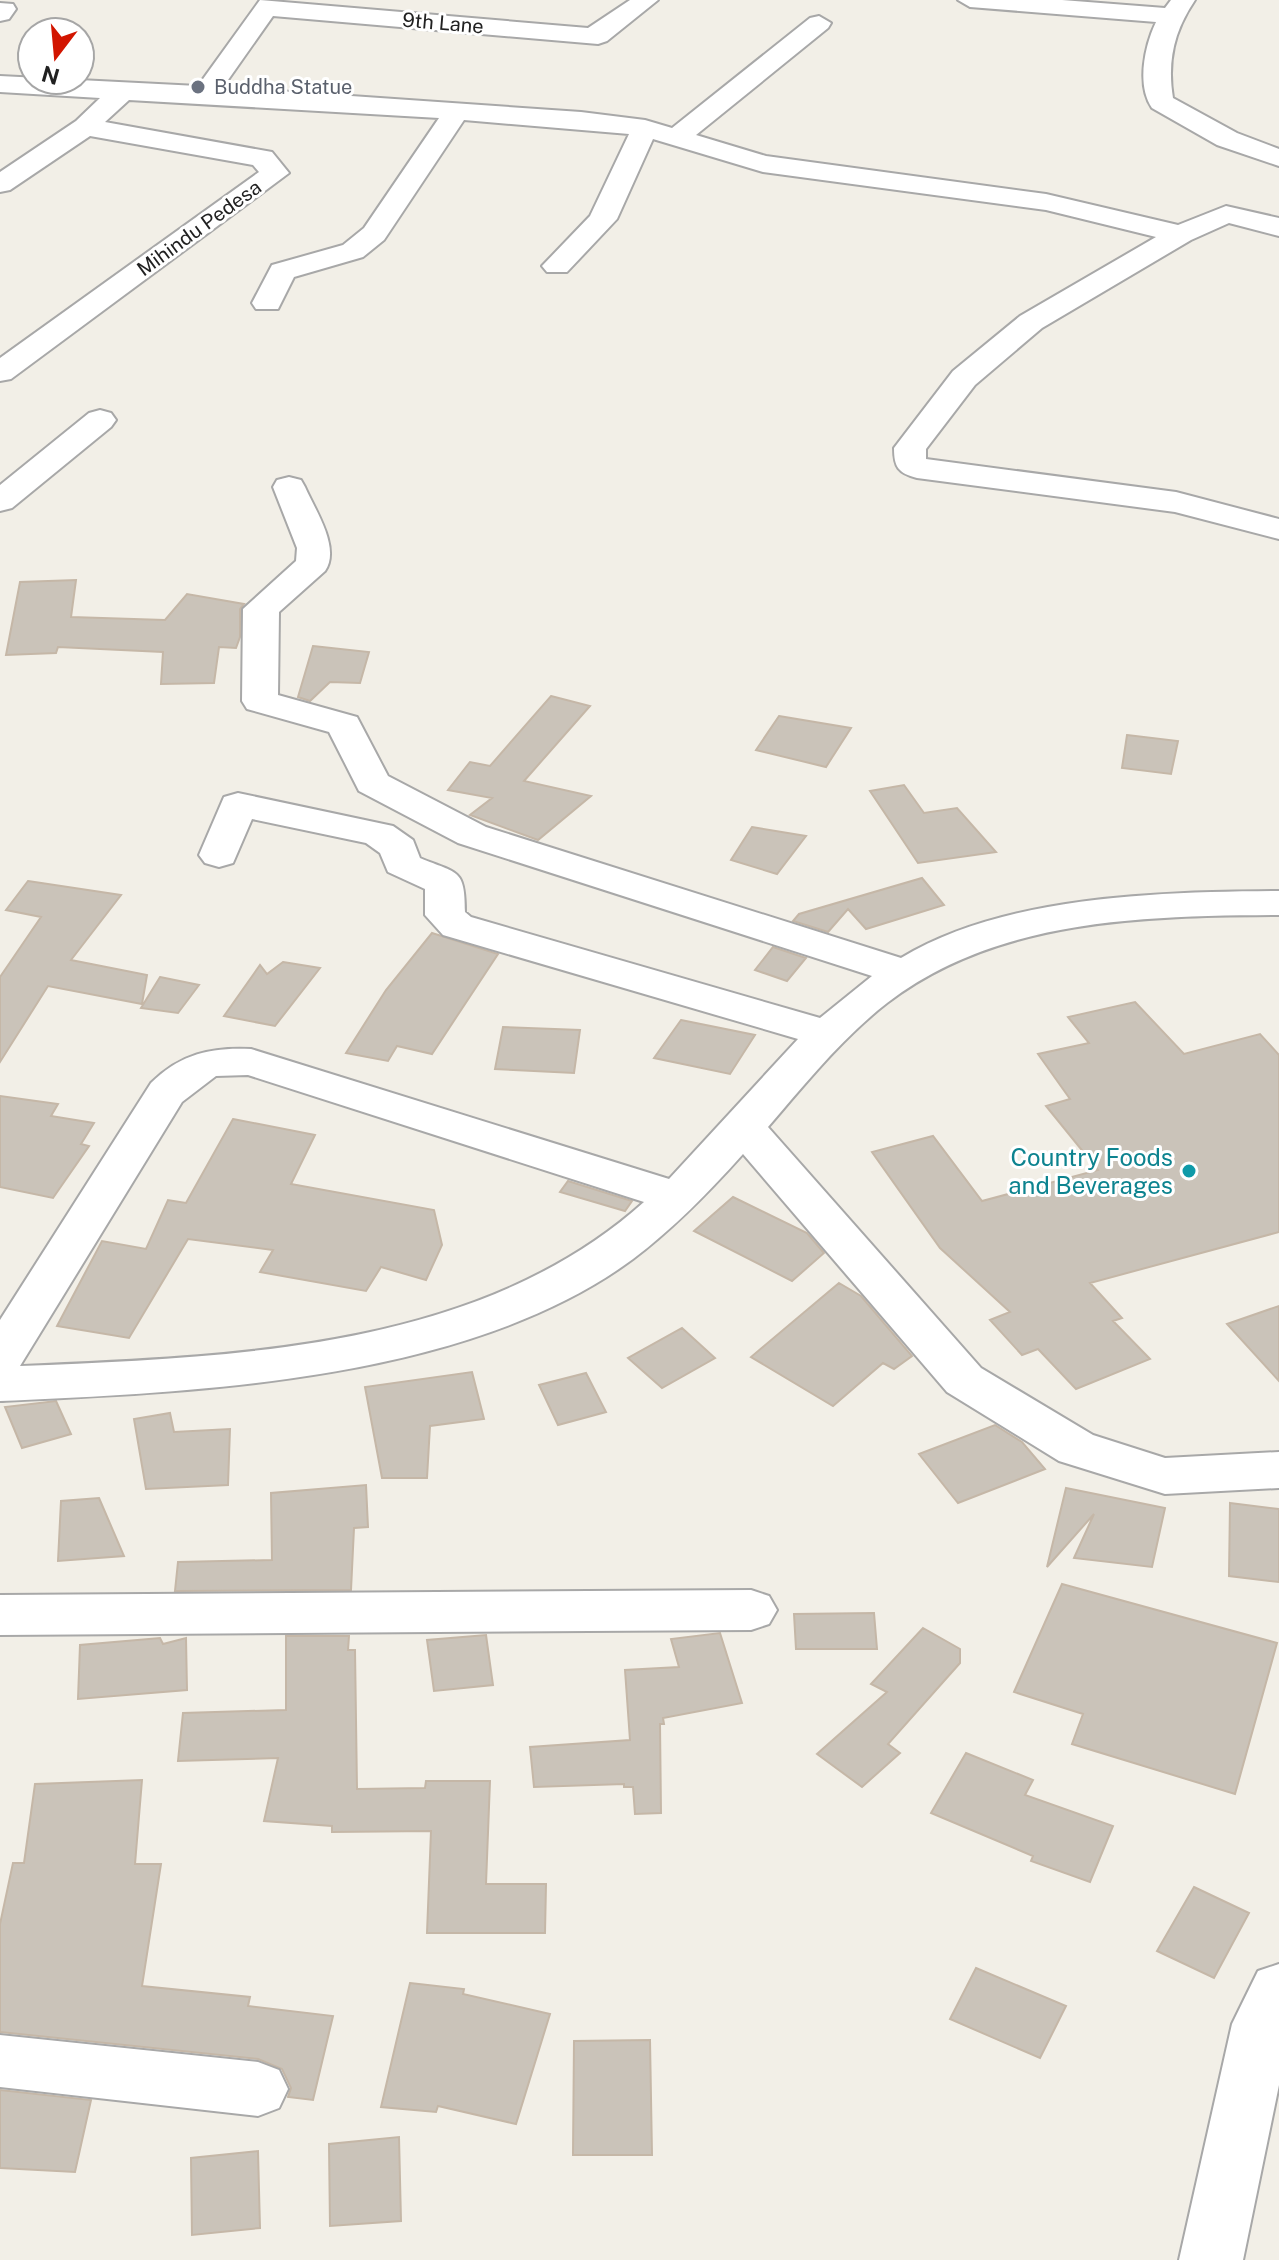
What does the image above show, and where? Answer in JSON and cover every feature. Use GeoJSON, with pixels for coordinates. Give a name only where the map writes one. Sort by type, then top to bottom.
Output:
{"type":"FeatureCollection","features":[{"type":"Feature","properties":{"kind":"street","name":"9th Lane"},"geometry":{"type":"LineString","coordinates":[[269,4],[572,35],[608,43],[646,0]]}},
{"type":"Feature","properties":{"kind":"street"},"geometry":{"type":"LineString","coordinates":[[970,0],[1176,8],[1154,70],[1161,102],[1227,139],[1279,158]]}},
{"type":"Feature","properties":{"kind":"street"},"geometry":{"type":"LineString","coordinates":[[205,94],[269,4]]}},
{"type":"Feature","properties":{"kind":"street"},"geometry":{"type":"LineString","coordinates":[[676,138],[819,23]]}},
{"type":"Feature","properties":{"kind":"street"},"geometry":{"type":"LineString","coordinates":[[0,84],[457,111],[645,128],[763,164],[1046,202],[1181,234]]}},
{"type":"Feature","properties":{"kind":"street"},"geometry":{"type":"LineString","coordinates":[[0,184],[85,127],[122,92]]}},
{"type":"Feature","properties":{"kind":"street"},"geometry":{"type":"LineString","coordinates":[[267,303],[282,271],[353,251],[374,234],[457,111]]}},
{"type":"Feature","properties":{"kind":"street","name":"Mihindu Pedesa"},"geometry":{"type":"LineString","coordinates":[[0,372],[275,173],[262,158],[85,127]]}},
{"type":"Feature","properties":{"kind":"street"},"geometry":{"type":"LineString","coordinates":[[557,266],[603,219],[645,128]]}},
{"type":"Feature","properties":{"kind":"street"},"geometry":{"type":"LineString","coordinates":[[1279,227],[1226,214],[1181,234],[1031,322],[964,378],[910,448],[910,464],[917,468],[1176,502],[1279,529]]}},
{"type":"Feature","properties":{"kind":"street"},"geometry":{"type":"LineString","coordinates":[[0,501],[100,420]]}},
{"type":"Feature","properties":{"kind":"street"},"geometry":{"type":"LineString","coordinates":[[289,487],[314,548],[313,564],[261,609],[260,701],[344,725],[372,783],[472,835],[902,972]]}},
{"type":"Feature","properties":{"kind":"street"},"geometry":{"type":"LineString","coordinates":[[219,855],[238,805],[379,834],[399,848],[402,864],[445,883],[445,915],[457,926],[827,1034]]}},
{"type":"Feature","properties":{"kind":"street"},"geometry":{"type":"LineString","coordinates":[[0,1384],[111,1379],[291,1362],[439,1328],[523,1300],[580,1271],[630,1239],[678,1197],[827,1034],[863,999],[902,972],[992,933],[1058,915],[1174,904],[1279,903]]}},
{"type":"Feature","properties":{"kind":"street"},"geometry":{"type":"LineString","coordinates":[[0,1359],[166,1093],[187,1071],[215,1060],[251,1062],[678,1197]]}},
{"type":"Feature","properties":{"kind":"street"},"geometry":{"type":"LineString","coordinates":[[744,1127],[964,1380],[1076,1448],[1165,1476],[1279,1470]]}},
{"type":"Feature","properties":{"kind":"street"},"geometry":{"type":"LineString","coordinates":[[0,1615],[751,1610]]}},
{"type":"Feature","properties":{"kind":"street"},"geometry":{"type":"LineString","coordinates":[[1211,2260],[1262,2024],[1279,1989]]}},
{"type":"Feature","properties":{"kind":"street"},"geometry":{"type":"LineString","coordinates":[[0,2061],[258,2089]]}},
{"type":"Feature","properties":{"kind":"building"},"geometry":{"type":"Polygon","coordinates":[[[76,580],[71,617],[165,620],[187,594],[244,604],[240,609],[240,637],[236,648],[219,647],[214,683],[161,684],[163,652],[58,647],[56,653],[6,655],[20,582],[76,580]]]}},
{"type":"Feature","properties":{"kind":"building"},"geometry":{"type":"Polygon","coordinates":[[[313,646],[369,652],[360,683],[330,682],[310,701],[298,697],[313,646]]]}},
{"type":"Feature","properties":{"kind":"building"},"geometry":{"type":"Polygon","coordinates":[[[551,696],[590,706],[524,781],[591,796],[538,840],[470,815],[492,798],[448,790],[470,762],[490,766],[551,696]]]}},
{"type":"Feature","properties":{"kind":"building"},"geometry":{"type":"Polygon","coordinates":[[[779,716],[851,728],[826,767],[756,750],[779,716]]]}},
{"type":"Feature","properties":{"kind":"building"},"geometry":{"type":"Polygon","coordinates":[[[1127,735],[1178,741],[1171,774],[1122,768],[1127,735]]]}},
{"type":"Feature","properties":{"kind":"building"},"geometry":{"type":"Polygon","coordinates":[[[904,785],[924,813],[957,808],[996,852],[918,863],[870,791],[904,785]]]}},
{"type":"Feature","properties":{"kind":"building"},"geometry":{"type":"Polygon","coordinates":[[[752,827],[806,836],[777,874],[731,860],[752,827]]]}},
{"type":"Feature","properties":{"kind":"building"},"geometry":{"type":"Polygon","coordinates":[[[922,878],[944,905],[866,929],[848,909],[828,932],[793,921],[799,914],[922,878]]]}},
{"type":"Feature","properties":{"kind":"building"},"geometry":{"type":"Polygon","coordinates":[[[28,881],[121,895],[71,960],[147,975],[142,1004],[48,986],[0,1062],[0,977],[41,917],[6,910],[28,881]]]}},
{"type":"Feature","properties":{"kind":"building"},"geometry":{"type":"Polygon","coordinates":[[[432,933],[498,954],[432,1054],[397,1046],[388,1061],[346,1053],[386,990],[432,933]]]}},
{"type":"Feature","properties":{"kind":"building"},"geometry":{"type":"Polygon","coordinates":[[[773,947],[806,958],[787,981],[755,970],[773,947]]]}},
{"type":"Feature","properties":{"kind":"building"},"geometry":{"type":"Polygon","coordinates":[[[283,962],[320,968],[275,1026],[224,1016],[260,965],[267,974],[283,962]]]}},
{"type":"Feature","properties":{"kind":"building"},"geometry":{"type":"Polygon","coordinates":[[[160,977],[199,985],[178,1013],[141,1008],[160,977]]]}},
{"type":"Feature","properties":{"kind":"building"},"geometry":{"type":"Polygon","coordinates":[[[1135,1002],[1184,1054],[1260,1034],[1279,1055],[1279,1232],[1090,1283],[1122,1318],[1113,1321],[1150,1359],[1076,1389],[1038,1349],[1022,1355],[990,1320],[1010,1312],[940,1248],[872,1152],[933,1136],[982,1201],[1098,1170],[1046,1106],[1070,1099],[1038,1054],[1089,1043],[1068,1017],[1135,1002]]]}},
{"type":"Feature","properties":{"kind":"building"},"geometry":{"type":"Polygon","coordinates":[[[681,1020],[755,1035],[730,1074],[654,1058],[681,1020]]]}},
{"type":"Feature","properties":{"kind":"building"},"geometry":{"type":"Polygon","coordinates":[[[503,1027],[580,1030],[574,1073],[495,1069],[503,1027]]]}},
{"type":"Feature","properties":{"kind":"building"},"geometry":{"type":"Polygon","coordinates":[[[0,1096],[58,1104],[51,1116],[94,1123],[81,1144],[89,1146],[53,1198],[0,1187],[0,1096]]]}},
{"type":"Feature","properties":{"kind":"building"},"geometry":{"type":"Polygon","coordinates":[[[233,1119],[315,1135],[291,1184],[434,1210],[442,1245],[426,1280],[381,1267],[366,1291],[260,1272],[273,1250],[188,1239],[129,1338],[57,1326],[102,1241],[146,1249],[168,1200],[186,1203],[233,1119]]]}},
{"type":"Feature","properties":{"kind":"building"},"geometry":{"type":"Polygon","coordinates":[[[568,1181],[632,1201],[625,1211],[560,1192],[568,1181]]]}},
{"type":"Feature","properties":{"kind":"building"},"geometry":{"type":"Polygon","coordinates":[[[733,1197],[807,1233],[824,1253],[792,1281],[694,1231],[733,1197]]]}},
{"type":"Feature","properties":{"kind":"building"},"geometry":{"type":"Polygon","coordinates":[[[839,1283],[861,1296],[912,1356],[894,1369],[883,1363],[833,1406],[751,1357],[839,1283]]]}},
{"type":"Feature","properties":{"kind":"building"},"geometry":{"type":"Polygon","coordinates":[[[1279,1306],[1279,1381],[1227,1324],[1279,1306]]]}},
{"type":"Feature","properties":{"kind":"building"},"geometry":{"type":"Polygon","coordinates":[[[682,1328],[715,1358],[662,1388],[628,1358],[682,1328]]]}},
{"type":"Feature","properties":{"kind":"building"},"geometry":{"type":"Polygon","coordinates":[[[472,1372],[484,1419],[430,1426],[427,1478],[382,1478],[365,1387],[472,1372]]]}},
{"type":"Feature","properties":{"kind":"building"},"geometry":{"type":"Polygon","coordinates":[[[586,1373],[606,1412],[558,1425],[539,1385],[586,1373]]]}},
{"type":"Feature","properties":{"kind":"building"},"geometry":{"type":"Polygon","coordinates":[[[56,1401],[71,1434],[22,1448],[5,1407],[56,1401]]]}},
{"type":"Feature","properties":{"kind":"building"},"geometry":{"type":"Polygon","coordinates":[[[170,1413],[174,1432],[230,1429],[228,1485],[146,1489],[134,1419],[170,1413]]]}},
{"type":"Feature","properties":{"kind":"building"},"geometry":{"type":"Polygon","coordinates":[[[995,1425],[1022,1442],[1045,1469],[958,1503],[919,1454],[995,1425]]]}},
{"type":"Feature","properties":{"kind":"building"},"geometry":{"type":"Polygon","coordinates":[[[366,1485],[368,1527],[354,1528],[351,1590],[175,1591],[178,1562],[272,1560],[271,1493],[366,1485]]]}},
{"type":"Feature","properties":{"kind":"building"},"geometry":{"type":"Polygon","coordinates":[[[1066,1488],[1165,1508],[1152,1567],[1074,1558],[1094,1514],[1047,1567],[1066,1488]]]}},
{"type":"Feature","properties":{"kind":"building"},"geometry":{"type":"Polygon","coordinates":[[[99,1498],[124,1556],[58,1561],[61,1501],[99,1498]]]}},
{"type":"Feature","properties":{"kind":"building"},"geometry":{"type":"Polygon","coordinates":[[[1230,1503],[1279,1509],[1279,1582],[1229,1576],[1230,1503]]]}},
{"type":"Feature","properties":{"kind":"building"},"geometry":{"type":"Polygon","coordinates":[[[1062,1584],[1277,1643],[1235,1794],[1072,1744],[1083,1714],[1014,1692],[1062,1584]]]}},
{"type":"Feature","properties":{"kind":"building"},"geometry":{"type":"Polygon","coordinates":[[[874,1613],[877,1649],[796,1649],[794,1614],[874,1613]]]}},
{"type":"Feature","properties":{"kind":"building"},"geometry":{"type":"Polygon","coordinates":[[[923,1628],[960,1649],[960,1663],[888,1744],[900,1753],[862,1787],[817,1754],[887,1692],[871,1684],[923,1628]]]}},
{"type":"Feature","properties":{"kind":"building"},"geometry":{"type":"Polygon","coordinates":[[[720,1633],[742,1703],[663,1718],[664,1724],[660,1724],[661,1813],[635,1814],[633,1787],[624,1787],[624,1784],[534,1787],[530,1747],[630,1740],[625,1670],[679,1667],[671,1639],[720,1633]]]}},
{"type":"Feature","properties":{"kind":"building"},"geometry":{"type":"Polygon","coordinates":[[[486,1635],[493,1685],[434,1691],[427,1640],[486,1635]]]}},
{"type":"Feature","properties":{"kind":"building"},"geometry":{"type":"Polygon","coordinates":[[[286,1636],[349,1636],[348,1650],[355,1650],[357,1789],[425,1788],[426,1781],[490,1781],[486,1884],[546,1884],[545,1933],[427,1933],[431,1831],[332,1832],[332,1826],[264,1821],[278,1758],[178,1761],[183,1713],[286,1710],[286,1636]]]}},
{"type":"Feature","properties":{"kind":"building"},"geometry":{"type":"Polygon","coordinates":[[[160,1638],[163,1644],[186,1638],[187,1690],[78,1699],[80,1645],[160,1638]]]}},
{"type":"Feature","properties":{"kind":"building"},"geometry":{"type":"Polygon","coordinates":[[[966,1753],[1033,1780],[1025,1795],[1113,1826],[1090,1882],[1031,1861],[1033,1856],[931,1813],[966,1753]]]}},
{"type":"Feature","properties":{"kind":"building"},"geometry":{"type":"Polygon","coordinates":[[[142,1780],[135,1864],[161,1864],[142,1986],[250,1997],[248,2006],[333,2016],[313,2100],[288,2097],[291,2088],[282,2069],[258,2059],[0,2032],[0,1924],[13,1863],[24,1863],[35,1784],[142,1780]]]}},
{"type":"Feature","properties":{"kind":"building"},"geometry":{"type":"Polygon","coordinates":[[[1194,1887],[1249,1913],[1214,1978],[1157,1951],[1194,1887]]]}},
{"type":"Feature","properties":{"kind":"building"},"geometry":{"type":"Polygon","coordinates":[[[976,1968],[1066,2006],[1040,2058],[950,2019],[976,1968]]]}},
{"type":"Feature","properties":{"kind":"building"},"geometry":{"type":"Polygon","coordinates":[[[410,1983],[464,1989],[463,1994],[550,2014],[516,2124],[438,2106],[436,2112],[381,2107],[410,1983]]]}},
{"type":"Feature","properties":{"kind":"building"},"geometry":{"type":"Polygon","coordinates":[[[650,2040],[652,2155],[573,2155],[574,2041],[650,2040]]]}},
{"type":"Feature","properties":{"kind":"building"},"geometry":{"type":"Polygon","coordinates":[[[0,2090],[91,2100],[75,2172],[0,2168],[0,2090]]]}},
{"type":"Feature","properties":{"kind":"building"},"geometry":{"type":"Polygon","coordinates":[[[399,2137],[401,2221],[330,2226],[329,2144],[399,2137]]]}},
{"type":"Feature","properties":{"kind":"building"},"geometry":{"type":"Polygon","coordinates":[[[258,2151],[260,2228],[192,2235],[191,2158],[258,2151]]]}},
{"type":"Feature","properties":{"kind":"place","name":"Buddha Statue"},"geometry":{"type":"Point","coordinates":[198,87]}},
{"type":"Feature","properties":{"kind":"place","name":"Country Foods and Beverages"},"geometry":{"type":"Point","coordinates":[1189,1171]}}]}
